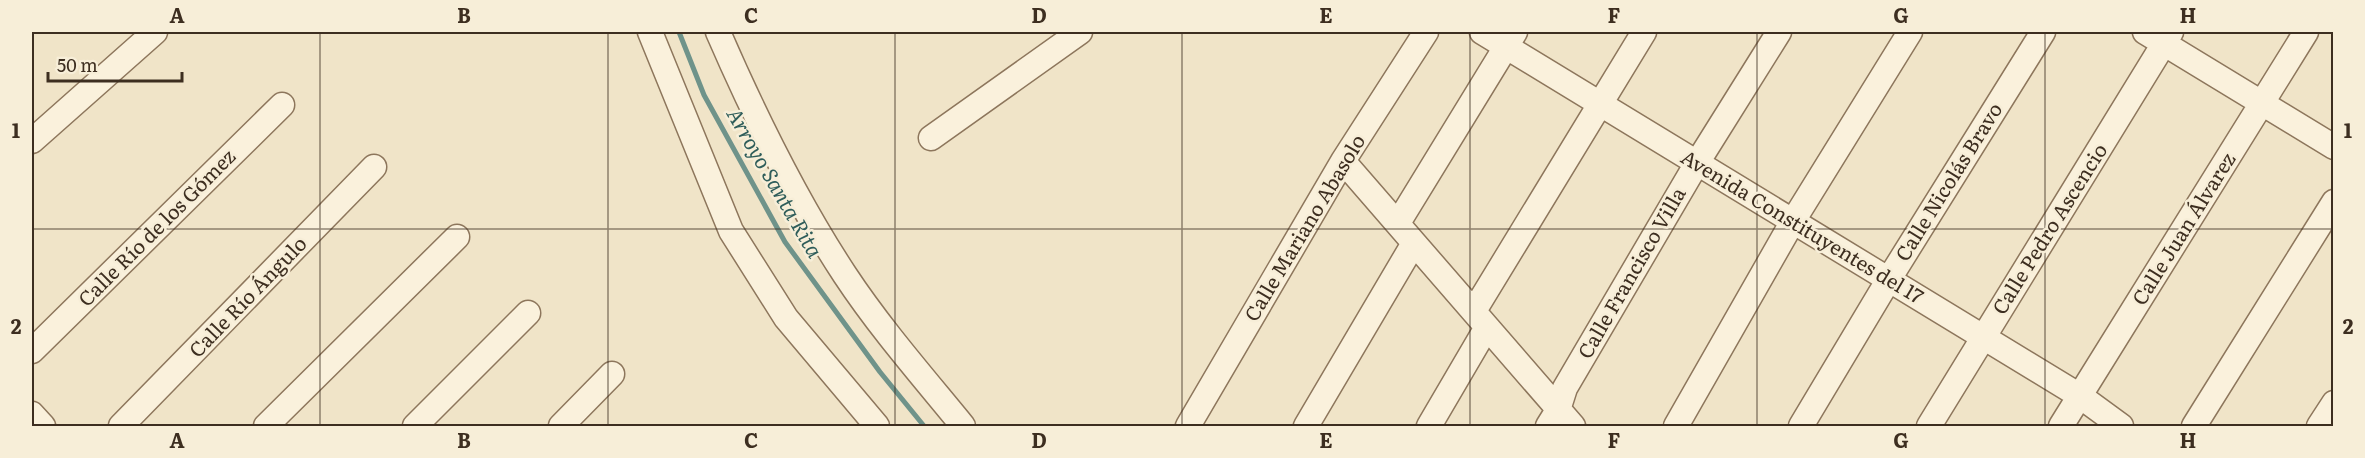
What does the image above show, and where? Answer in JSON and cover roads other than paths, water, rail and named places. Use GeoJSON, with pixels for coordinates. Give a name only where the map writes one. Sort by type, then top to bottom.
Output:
{"type":"FeatureCollection","features":[{"type":"Feature","properties":{"kind":"street"},"geometry":{"type":"LineString","coordinates":[[32,141],[154,32]]}},
{"type":"Feature","properties":{"kind":"street"},"geometry":{"type":"LineString","coordinates":[[650,32],[731,231],[786,318],[877,426]]}},
{"type":"Feature","properties":{"kind":"street"},"geometry":{"type":"LineString","coordinates":[[718,32],[738,79],[801,202],[846,276],[963,426]]}},
{"type":"Feature","properties":{"kind":"street"},"geometry":{"type":"LineString","coordinates":[[931,138],[1080,32]]}},
{"type":"Feature","properties":{"kind":"street","name":"Calle Mariano Abasolo"},"geometry":{"type":"LineString","coordinates":[[1188,426],[1343,161],[1426,32]]}},
{"type":"Feature","properties":{"kind":"street","name":"Avenida Constituyentes del 17"},"geometry":{"type":"LineString","coordinates":[[1482,32],[1510,39],[1599,103],[2080,396],[2121,426]]}},
{"type":"Feature","properties":{"kind":"street"},"geometry":{"type":"LineString","coordinates":[[1429,426],[1480,319],[1599,103],[1644,32]]}},
{"type":"Feature","properties":{"kind":"street","name":"Calle Francisco Villa"},"geometry":{"type":"LineString","coordinates":[[1560,421],[1565,388],[1697,163],[1779,32]]}},
{"type":"Feature","properties":{"kind":"street"},"geometry":{"type":"LineString","coordinates":[[1676,426],[1793,221],[1910,32]]}},
{"type":"Feature","properties":{"kind":"street","name":"Calle Nicolás Bravo"},"geometry":{"type":"LineString","coordinates":[[1801,426],[1889,279],[2043,32]]}},
{"type":"Feature","properties":{"kind":"street","name":"Calle Juan Álvarez"},"geometry":{"type":"LineString","coordinates":[[2061,426],[2306,32]]}},
{"type":"Feature","properties":{"kind":"street"},"geometry":{"type":"LineString","coordinates":[[2160,36],[2334,147]]}},
{"type":"Feature","properties":{"kind":"street","name":"Calle Pedro Ascencio"},"geometry":{"type":"LineString","coordinates":[[1929,426],[2160,36]]}},
{"type":"Feature","properties":{"kind":"street"},"geometry":{"type":"LineString","coordinates":[[1398,224],[1510,39]]}},
{"type":"Feature","properties":{"kind":"street","name":"Calle Río de los Gómez"},"geometry":{"type":"LineString","coordinates":[[32,351],[282,105]]}},
{"type":"Feature","properties":{"kind":"street"},"geometry":{"type":"LineString","coordinates":[[1343,161],[1480,319],[1560,421]]}},
{"type":"Feature","properties":{"kind":"street","name":"Calle Río Ángulo"},"geometry":{"type":"LineString","coordinates":[[121,426],[374,167]]}},
{"type":"Feature","properties":{"kind":"street"},"geometry":{"type":"LineString","coordinates":[[2194,426],[2334,202]]}},
{"type":"Feature","properties":{"kind":"street"},"geometry":{"type":"LineString","coordinates":[[266,426],[457,237]]}},
{"type":"Feature","properties":{"kind":"street"},"geometry":{"type":"LineString","coordinates":[[1306,426],[1414,243]]}},
{"type":"Feature","properties":{"kind":"street"},"geometry":{"type":"LineString","coordinates":[[415,426],[528,313]]}},
{"type":"Feature","properties":{"kind":"street"},"geometry":{"type":"LineString","coordinates":[[561,426],[612,374]]}},
{"type":"Feature","properties":{"kind":"street"},"geometry":{"type":"LineString","coordinates":[[2319,426],[2334,403]]}},
{"type":"Feature","properties":{"kind":"street"},"geometry":{"type":"LineString","coordinates":[[32,414],[43,426]]}},
{"type":"Feature","properties":{"kind":"waterway","name":"Arroyo Santa Rita"},"geometry":{"type":"LineString","coordinates":[[679,32],[704,95],[785,242],[880,372],[924,426]]}}]}
